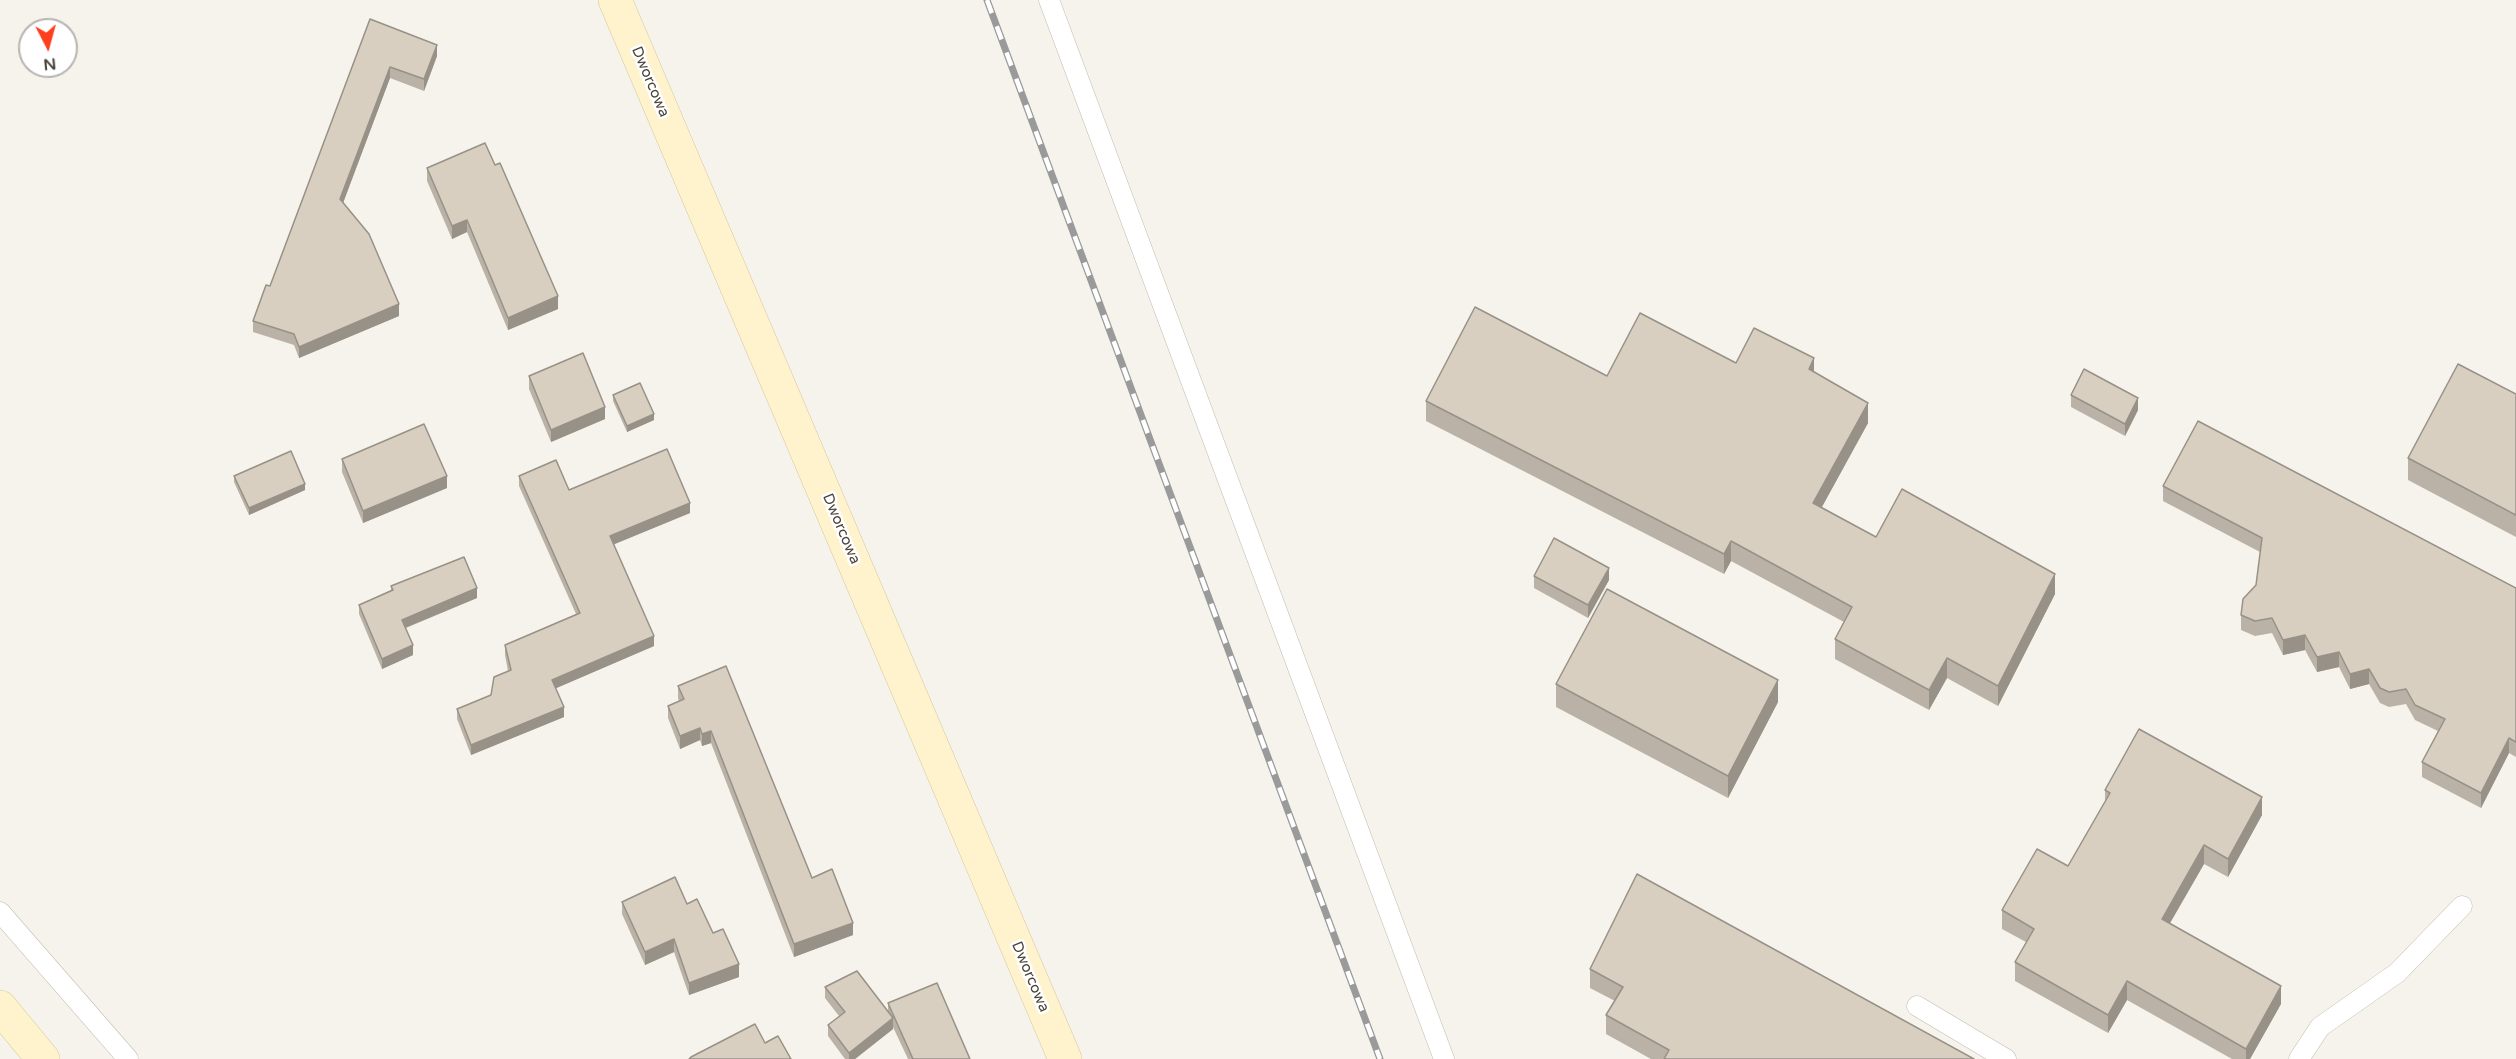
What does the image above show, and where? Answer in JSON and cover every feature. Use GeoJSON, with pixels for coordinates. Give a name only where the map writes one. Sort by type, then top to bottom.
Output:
{"type":"FeatureCollection","features":[{"type":"Feature","properties":{"kind":"street","name":"Dworcowa"},"geometry":{"type":"LineString","coordinates":[[615,0],[1065,1059]]}},
{"type":"Feature","properties":{"kind":"street"},"geometry":{"type":"LineString","coordinates":[[0,1007],[43,1059]]}},
{"type":"Feature","properties":{"kind":"lane"},"geometry":{"type":"LineString","coordinates":[[1049,0],[1444,1059]]}},
{"type":"Feature","properties":{"kind":"lane"},"geometry":{"type":"LineString","coordinates":[[2299,1059],[2320,1027],[2397,973],[2462,906]]}},
{"type":"Feature","properties":{"kind":"lane"},"geometry":{"type":"LineString","coordinates":[[0,912],[128,1059]]}},
{"type":"Feature","properties":{"kind":"lane"},"geometry":{"type":"LineString","coordinates":[[1917,1006],[2006,1059]]}},
{"type":"Feature","properties":{"kind":"building"},"geometry":{"type":"Polygon","coordinates":[[[370,19],[437,45],[424,79],[390,67],[340,199],[369,234],[399,304],[299,347],[294,334],[253,321],[266,285],[270,286],[370,19]]]}},
{"type":"Feature","properties":{"kind":"building"},"geometry":{"type":"Polygon","coordinates":[[[485,143],[495,165],[500,163],[558,296],[508,318],[467,220],[452,226],[427,168],[485,143]]]}},
{"type":"Feature","properties":{"kind":"building"},"geometry":{"type":"Polygon","coordinates":[[[1475,307],[1607,376],[1640,313],[1736,363],[1754,328],[1814,358],[1809,369],[1868,403],[1813,503],[1876,537],[1902,489],[2055,574],[1998,686],[1947,658],[1929,690],[1835,639],[1852,607],[1731,541],[1724,554],[1426,401],[1475,307]]]}},
{"type":"Feature","properties":{"kind":"building"},"geometry":{"type":"Polygon","coordinates":[[[583,353],[605,407],[551,430],[529,376],[583,353]]]}},
{"type":"Feature","properties":{"kind":"building"},"geometry":{"type":"Polygon","coordinates":[[[2458,364],[2516,394],[2516,515],[2408,458],[2458,364]]]}},
{"type":"Feature","properties":{"kind":"building"},"geometry":{"type":"Polygon","coordinates":[[[2084,369],[2138,398],[2125,424],[2071,395],[2084,369]]]}},
{"type":"Feature","properties":{"kind":"building"},"geometry":{"type":"Polygon","coordinates":[[[640,383],[654,414],[627,426],[613,395],[640,383]]]}},
{"type":"Feature","properties":{"kind":"building"},"geometry":{"type":"Polygon","coordinates":[[[2198,421],[2516,588],[2516,742],[2509,738],[2481,793],[2422,762],[2445,719],[2415,705],[2406,689],[2389,692],[2380,688],[2369,669],[2350,674],[2339,652],[2317,657],[2305,635],[2283,640],[2272,618],[2255,621],[2241,615],[2243,599],[2256,585],[2262,538],[2163,486],[2198,421]]]}},
{"type":"Feature","properties":{"kind":"building"},"geometry":{"type":"Polygon","coordinates":[[[424,424],[447,476],[363,511],[342,459],[424,424]]]}},
{"type":"Feature","properties":{"kind":"building"},"geometry":{"type":"Polygon","coordinates":[[[667,449],[690,503],[610,536],[654,636],[552,680],[564,707],[471,745],[457,709],[491,695],[494,677],[511,670],[505,645],[580,613],[519,476],[556,460],[569,490],[667,449]]]}},
{"type":"Feature","properties":{"kind":"building"},"geometry":{"type":"Polygon","coordinates":[[[291,451],[305,484],[249,508],[234,476],[291,451]]]}},
{"type":"Feature","properties":{"kind":"building"},"geometry":{"type":"Polygon","coordinates":[[[1554,538],[1609,568],[1588,605],[1534,576],[1554,538]]]}},
{"type":"Feature","properties":{"kind":"building"},"geometry":{"type":"Polygon","coordinates":[[[464,557],[477,588],[402,620],[413,645],[382,659],[359,605],[393,590],[391,586],[464,557]]]}},
{"type":"Feature","properties":{"kind":"building"},"geometry":{"type":"Polygon","coordinates":[[[1607,589],[1778,680],[1728,776],[1556,684],[1607,589]]]}},
{"type":"Feature","properties":{"kind":"building"},"geometry":{"type":"Polygon","coordinates":[[[726,666],[812,878],[832,869],[853,923],[794,944],[711,731],[702,734],[700,728],[680,736],[668,706],[684,699],[678,686],[726,666]]]}},
{"type":"Feature","properties":{"kind":"building"},"geometry":{"type":"Polygon","coordinates":[[[2139,729],[2262,797],[2228,859],[2204,845],[2162,919],[2281,986],[2246,1049],[2127,981],[2108,1015],[2015,962],[2034,929],[2002,910],[2037,849],[2068,866],[2110,793],[2105,790],[2139,729]]]}},
{"type":"Feature","properties":{"kind":"building"},"geometry":{"type":"Polygon","coordinates":[[[1637,874],[1974,1059],[1664,1059],[1669,1050],[1606,1015],[1623,987],[1590,969],[1637,874]]]}},
{"type":"Feature","properties":{"kind":"building"},"geometry":{"type":"Polygon","coordinates":[[[675,877],[687,904],[697,899],[713,933],[723,929],[739,964],[689,983],[674,939],[645,952],[622,902],[675,877]]]}},
{"type":"Feature","properties":{"kind":"building"},"geometry":{"type":"Polygon","coordinates":[[[857,971],[893,1018],[849,1053],[828,1025],[845,1012],[825,987],[857,971]]]}},
{"type":"Feature","properties":{"kind":"building"},"geometry":{"type":"Polygon","coordinates":[[[937,983],[970,1059],[913,1059],[888,1003],[937,983]]]}},
{"type":"Feature","properties":{"kind":"building"},"geometry":{"type":"Polygon","coordinates":[[[755,1024],[765,1043],[778,1036],[791,1059],[689,1059],[691,1057],[755,1024]]]}},
{"type":"Feature","properties":{"kind":"railway"},"geometry":{"type":"LineString","coordinates":[[987,0],[1380,1059]]}}]}
